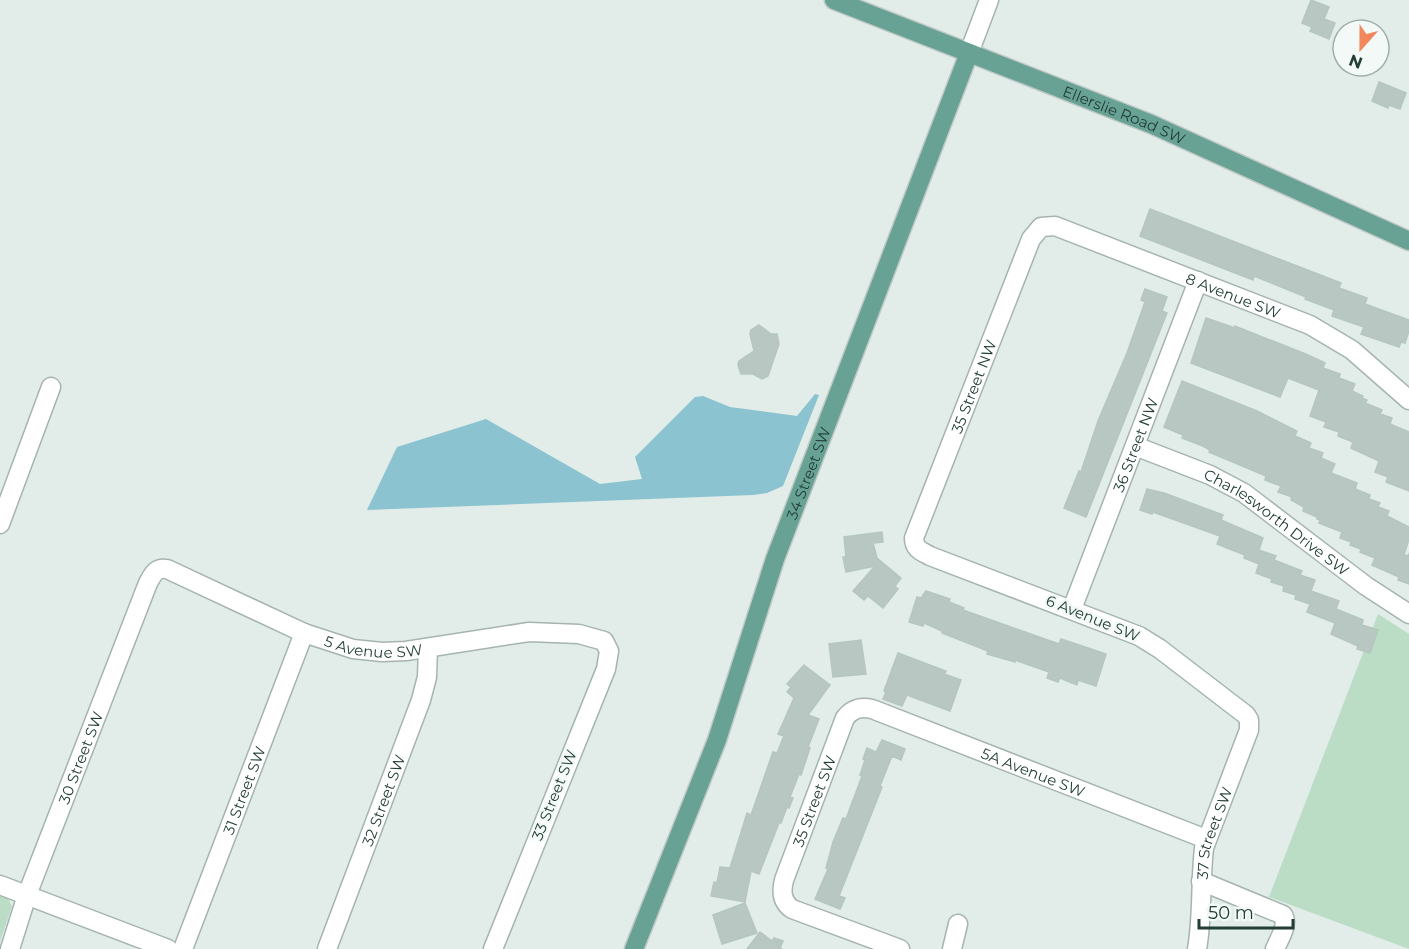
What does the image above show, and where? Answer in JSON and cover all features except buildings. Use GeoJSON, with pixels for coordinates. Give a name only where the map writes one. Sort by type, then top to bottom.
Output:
{"type":"FeatureCollection","features":[{"type":"Feature","properties":{"kind":"main road","name":"Ellerslie Road SW"},"geometry":{"type":"LineString","coordinates":[[834,0],[1150,124],[1409,241]]}},
{"type":"Feature","properties":{"kind":"main road","name":"34 Street SW"},"geometry":{"type":"LineString","coordinates":[[634,949],[717,740],[772,569],[969,53]]}},
{"type":"Feature","properties":{"kind":"street","name":"34 Street SW"},"geometry":{"type":"LineString","coordinates":[[969,53],[989,0]]}},
{"type":"Feature","properties":{"kind":"street","name":"8 Avenue SW"},"geometry":{"type":"LineString","coordinates":[[1041,227],[1055,226],[1290,316],[1352,350],[1409,400]]}},
{"type":"Feature","properties":{"kind":"street","name":"35 Street NW"},"geometry":{"type":"LineString","coordinates":[[917,549],[914,545],[914,538],[1031,239],[1041,227]]}},
{"type":"Feature","properties":{"kind":"street","name":"36 Street NW"},"geometry":{"type":"LineString","coordinates":[[1072,609],[1198,282]]}},
{"type":"Feature","properties":{"kind":"street"},"geometry":{"type":"LineString","coordinates":[[0,524],[51,387]]}},
{"type":"Feature","properties":{"kind":"street","name":"Charlesworth Drive SW"},"geometry":{"type":"LineString","coordinates":[[1135,446],[1203,472],[1238,490],[1266,508],[1366,586],[1409,614]]}},
{"type":"Feature","properties":{"kind":"street","name":"6 Avenue SW"},"geometry":{"type":"LineString","coordinates":[[917,549],[1128,631],[1152,643],[1242,711],[1249,720]]}},
{"type":"Feature","properties":{"kind":"street","name":"5 Avenue SW"},"geometry":{"type":"LineString","coordinates":[[157,570],[167,568],[304,633],[334,644],[368,652],[406,651],[529,632],[579,634],[604,641]]}},
{"type":"Feature","properties":{"kind":"street","name":"30 Street SW"},"geometry":{"type":"LineString","coordinates":[[10,949],[27,895],[148,583],[157,570]]}},
{"type":"Feature","properties":{"kind":"street","name":"31 Street SW"},"geometry":{"type":"LineString","coordinates":[[183,949],[304,633]]}},
{"type":"Feature","properties":{"kind":"street","name":"33 Street SW"},"geometry":{"type":"LineString","coordinates":[[493,949],[606,669],[609,651],[604,641]]}},
{"type":"Feature","properties":{"kind":"street","name":"32 Street SW"},"geometry":{"type":"LineString","coordinates":[[327,949],[421,700],[427,677],[428,648]]}},
{"type":"Feature","properties":{"kind":"street","name":"5A Avenue SW"},"geometry":{"type":"LineString","coordinates":[[858,708],[872,709],[1206,840]]}},
{"type":"Feature","properties":{"kind":"street","name":"35 Street SW"},"geometry":{"type":"LineString","coordinates":[[855,942],[792,909],[784,901],[784,880],[844,718],[849,712],[858,708]]}},
{"type":"Feature","properties":{"kind":"street","name":"37 Street SW"},"geometry":{"type":"LineString","coordinates":[[1197,949],[1202,915],[1201,881],[1206,840],[1249,730],[1249,720]]}},
{"type":"Feature","properties":{"kind":"street"},"geometry":{"type":"LineString","coordinates":[[1201,881],[1283,915],[1286,920],[1275,949]]}},
{"type":"Feature","properties":{"kind":"street"},"geometry":{"type":"LineString","coordinates":[[0,885],[168,949]]}},
{"type":"Feature","properties":{"kind":"street"},"geometry":{"type":"LineString","coordinates":[[952,949],[958,924]]}},
{"type":"Feature","properties":{"kind":"street"},"geometry":{"type":"LineString","coordinates":[[855,942],[900,949]]}},
{"type":"Feature","properties":{"kind":"green space"},"geometry":{"type":"Polygon","coordinates":[[[1378,614],[1409,634],[1409,949],[1269,897],[1378,614]]]}},
{"type":"Feature","properties":{"kind":"green space"},"geometry":{"type":"Polygon","coordinates":[[[0,894],[7,897],[12,906],[0,942],[0,894]]]}},
{"type":"Feature","properties":{"kind":"water"},"geometry":{"type":"Polygon","coordinates":[[[815,394],[819,395],[783,486],[767,493],[367,510],[397,447],[486,419],[600,484],[642,479],[635,457],[695,397],[703,396],[730,407],[797,416],[815,394]]]}}]}
